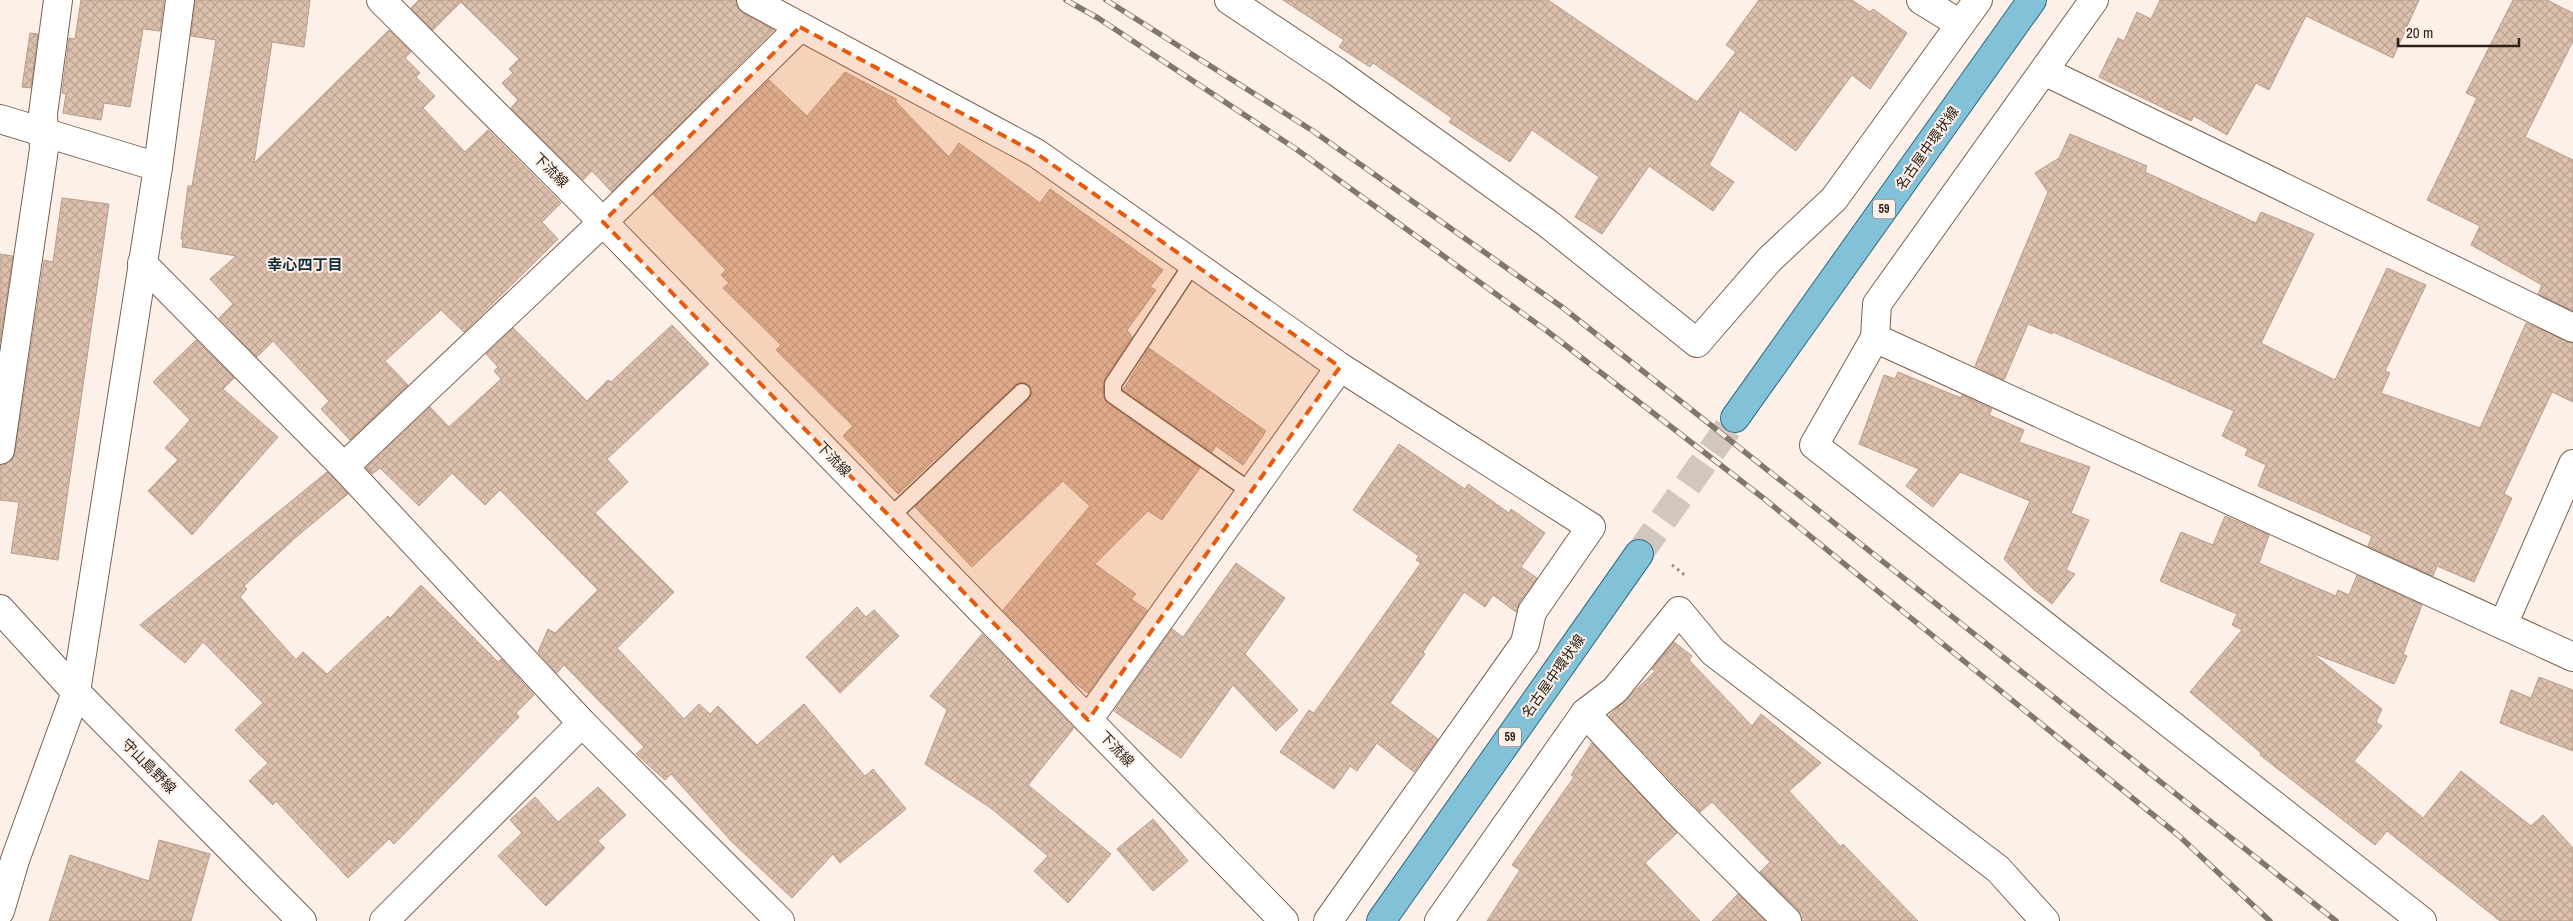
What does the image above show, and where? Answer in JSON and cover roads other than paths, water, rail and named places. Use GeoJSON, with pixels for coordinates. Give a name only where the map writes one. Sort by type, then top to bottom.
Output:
{"type":"FeatureCollection","features":[{"type":"Feature","properties":{"kind":"main road","name":"名古屋中環状線"},"geometry":{"type":"LineString","coordinates":[[1736,418],[2032,0]]}},
{"type":"Feature","properties":{"kind":"main road","name":"名古屋中環状線"},"geometry":{"type":"LineString","coordinates":[[1381,921],[1639,554]]}},
{"type":"Feature","properties":{"kind":"street"},"geometry":{"type":"LineString","coordinates":[[0,450],[44,149],[43,114],[58,0]]}},
{"type":"Feature","properties":{"kind":"street"},"geometry":{"type":"LineString","coordinates":[[0,912],[7,857],[76,692],[158,168],[180,0]]}},
{"type":"Feature","properties":{"kind":"street","name":"下流線"},"geometry":{"type":"LineString","coordinates":[[381,0],[602,222],[1284,921]]}},
{"type":"Feature","properties":{"kind":"street"},"geometry":{"type":"LineString","coordinates":[[752,0],[1036,153],[1340,367],[1591,527],[1532,612],[1525,643],[1328,921]]}},
{"type":"Feature","properties":{"kind":"street"},"geometry":{"type":"LineString","coordinates":[[1229,0],[1337,72],[1547,223],[1697,343],[1769,260],[1834,200],[1978,0]]}},
{"type":"Feature","properties":{"kind":"street"},"geometry":{"type":"LineString","coordinates":[[1921,0],[1960,24]]}},
{"type":"Feature","properties":{"kind":"street"},"geometry":{"type":"LineString","coordinates":[[2094,0],[1877,304],[1875,338],[1814,445],[2422,921]]}},
{"type":"Feature","properties":{"kind":"street"},"geometry":{"type":"LineString","coordinates":[[344,467],[602,222],[800,27]]}},
{"type":"Feature","properties":{"kind":"street"},"geometry":{"type":"LineString","coordinates":[[2044,71],[2573,328]]}},
{"type":"Feature","properties":{"kind":"street"},"geometry":{"type":"LineString","coordinates":[[0,119],[158,168]]}},
{"type":"Feature","properties":{"kind":"street"},"geometry":{"type":"LineString","coordinates":[[142,263],[344,467],[582,723],[780,921]]}},
{"type":"Feature","properties":{"kind":"street"},"geometry":{"type":"LineString","coordinates":[[1875,338],[2573,656]]}},
{"type":"Feature","properties":{"kind":"street"},"geometry":{"type":"LineString","coordinates":[[1088,720],[1340,367]]}},
{"type":"Feature","properties":{"kind":"street"},"geometry":{"type":"LineString","coordinates":[[2503,625],[2573,464]]}},
{"type":"Feature","properties":{"kind":"street","name":"守山島野線"},"geometry":{"type":"LineString","coordinates":[[0,609],[76,692],[302,921]]}},
{"type":"Feature","properties":{"kind":"street"},"geometry":{"type":"LineString","coordinates":[[1439,921],[1585,712],[1615,690],[1679,611],[1713,652],[1998,869],[2045,921]]}},
{"type":"Feature","properties":{"kind":"street"},"geometry":{"type":"LineString","coordinates":[[1585,712],[1673,807],[1786,921]]}},
{"type":"Feature","properties":{"kind":"street"},"geometry":{"type":"LineString","coordinates":[[384,921],[582,723]]}},
{"type":"Feature","properties":{"kind":"lane"},"geometry":{"type":"LineString","coordinates":[[1193,263],[1113,384],[1113,395],[1250,491]]}},
{"type":"Feature","properties":{"kind":"lane"},"geometry":{"type":"LineString","coordinates":[[890,517],[1022,392]]}},
{"type":"Feature","properties":{"kind":"tunnel"},"geometry":{"type":"LineString","coordinates":[[1639,554],[1735,418]]}},
{"type":"Feature","properties":{"kind":"railway"},"geometry":{"type":"LineString","coordinates":[[1066,0],[1098,18],[1296,149],[1547,331],[1762,497],[2178,835],[2270,921]]}},
{"type":"Feature","properties":{"kind":"railway"},"geometry":{"type":"LineString","coordinates":[[1106,0],[1313,131],[1562,307],[2336,921]]}},
{"type":"Feature","properties":{"kind":"district","name":"幸心四丁目"},"geometry":{"type":"Point","coordinates":[305,265]}}]}
